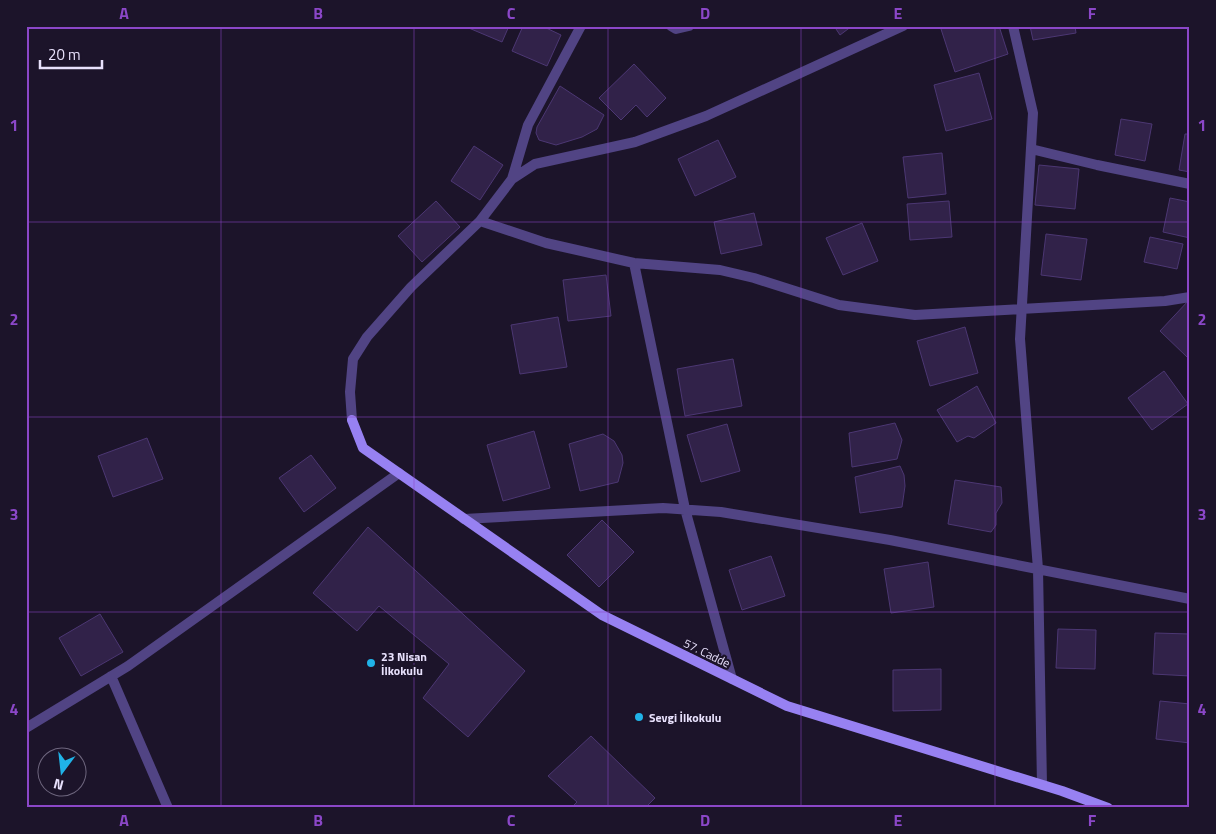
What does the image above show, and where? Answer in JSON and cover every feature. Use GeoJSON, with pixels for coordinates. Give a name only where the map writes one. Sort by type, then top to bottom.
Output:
{"type":"FeatureCollection","features":[{"type":"Feature","properties":{"kind":"street"},"geometry":{"type":"LineString","coordinates":[[512,179],[528,125],[581,26]]}},
{"type":"Feature","properties":{"kind":"street"},"geometry":{"type":"LineString","coordinates":[[671,26],[676,29],[689,26]]}},
{"type":"Feature","properties":{"kind":"street"},"geometry":{"type":"LineString","coordinates":[[903,26],[706,116],[635,142],[534,164],[512,179],[480,222],[546,243],[634,263],[720,270],[754,278],[839,305],[915,315],[1190,297]]}},
{"type":"Feature","properties":{"kind":"street"},"geometry":{"type":"LineString","coordinates":[[1012,26],[1033,113],[1020,339],[1038,569],[1042,785]]}},
{"type":"Feature","properties":{"kind":"street"},"geometry":{"type":"LineString","coordinates":[[1031,150],[1190,184]]}},
{"type":"Feature","properties":{"kind":"street","name":"57. Cadde"},"geometry":{"type":"LineString","coordinates":[[480,222],[411,287],[367,337],[353,359],[350,392],[352,420],[364,448],[602,615],[787,706],[1042,785],[1108,808]]}},
{"type":"Feature","properties":{"kind":"street"},"geometry":{"type":"LineString","coordinates":[[634,263],[685,509],[732,679]]}},
{"type":"Feature","properties":{"kind":"street"},"geometry":{"type":"LineString","coordinates":[[26,728],[136,660],[399,473]]}},
{"type":"Feature","properties":{"kind":"street"},"geometry":{"type":"LineString","coordinates":[[464,518],[663,508],[721,512],[890,540],[1190,599]]}},
{"type":"Feature","properties":{"kind":"street"},"geometry":{"type":"LineString","coordinates":[[111,676],[168,808]]}},
{"type":"Feature","properties":{"kind":"building"},"geometry":{"type":"Polygon","coordinates":[[[464,26],[509,26],[502,42],[464,26]]]}},
{"type":"Feature","properties":{"kind":"building"},"geometry":{"type":"Polygon","coordinates":[[[523,26],[542,26],[561,35],[547,66],[512,51],[523,26]]]}},
{"type":"Feature","properties":{"kind":"building"},"geometry":{"type":"Polygon","coordinates":[[[834,26],[852,26],[840,35],[834,26]]]}},
{"type":"Feature","properties":{"kind":"building"},"geometry":{"type":"Polygon","coordinates":[[[940,26],[999,26],[1008,54],[955,72],[940,26]]]}},
{"type":"Feature","properties":{"kind":"building"},"geometry":{"type":"Polygon","coordinates":[[[1030,26],[1075,26],[1076,33],[1033,40],[1030,26]]]}},
{"type":"Feature","properties":{"kind":"building"},"geometry":{"type":"Polygon","coordinates":[[[634,64],[666,98],[647,117],[636,105],[621,120],[599,98],[634,64]]]}},
{"type":"Feature","properties":{"kind":"building"},"geometry":{"type":"Polygon","coordinates":[[[979,73],[992,119],[946,131],[934,85],[979,73]]]}},
{"type":"Feature","properties":{"kind":"building"},"geometry":{"type":"Polygon","coordinates":[[[560,86],[604,115],[597,129],[582,137],[556,145],[539,140],[536,133],[537,127],[560,86]]]}},
{"type":"Feature","properties":{"kind":"building"},"geometry":{"type":"Polygon","coordinates":[[[1121,119],[1152,124],[1145,161],[1115,155],[1121,119]]]}},
{"type":"Feature","properties":{"kind":"building"},"geometry":{"type":"Polygon","coordinates":[[[1185,134],[1190,134],[1190,172],[1179,170],[1185,134]]]}},
{"type":"Feature","properties":{"kind":"building"},"geometry":{"type":"Polygon","coordinates":[[[718,140],[736,177],[695,196],[678,159],[718,140]]]}},
{"type":"Feature","properties":{"kind":"building"},"geometry":{"type":"Polygon","coordinates":[[[474,146],[503,165],[480,200],[451,181],[474,146]]]}},
{"type":"Feature","properties":{"kind":"building"},"geometry":{"type":"Polygon","coordinates":[[[942,153],[946,194],[908,198],[903,157],[942,153]]]}},
{"type":"Feature","properties":{"kind":"building"},"geometry":{"type":"Polygon","coordinates":[[[1039,165],[1079,169],[1075,209],[1035,205],[1039,165]]]}},
{"type":"Feature","properties":{"kind":"building"},"geometry":{"type":"Polygon","coordinates":[[[1170,198],[1190,202],[1190,238],[1163,232],[1170,198]]]}},
{"type":"Feature","properties":{"kind":"building"},"geometry":{"type":"Polygon","coordinates":[[[436,201],[460,227],[422,262],[398,236],[436,201]]]}},
{"type":"Feature","properties":{"kind":"building"},"geometry":{"type":"Polygon","coordinates":[[[949,201],[952,237],[910,240],[907,204],[949,201]]]}},
{"type":"Feature","properties":{"kind":"building"},"geometry":{"type":"Polygon","coordinates":[[[754,213],[762,245],[721,254],[714,222],[754,213]]]}},
{"type":"Feature","properties":{"kind":"building"},"geometry":{"type":"Polygon","coordinates":[[[862,223],[878,261],[843,275],[826,238],[862,223]]]}},
{"type":"Feature","properties":{"kind":"building"},"geometry":{"type":"Polygon","coordinates":[[[1046,234],[1087,239],[1081,280],[1041,275],[1046,234]]]}},
{"type":"Feature","properties":{"kind":"building"},"geometry":{"type":"Polygon","coordinates":[[[1150,237],[1183,244],[1177,269],[1144,262],[1150,237]]]}},
{"type":"Feature","properties":{"kind":"building"},"geometry":{"type":"Polygon","coordinates":[[[606,275],[611,316],[568,321],[563,280],[606,275]]]}},
{"type":"Feature","properties":{"kind":"building"},"geometry":{"type":"Polygon","coordinates":[[[1189,300],[1190,354],[1187,357],[1160,331],[1189,300]]]}},
{"type":"Feature","properties":{"kind":"building"},"geometry":{"type":"Polygon","coordinates":[[[558,317],[567,367],[520,374],[511,325],[558,317]]]}},
{"type":"Feature","properties":{"kind":"building"},"geometry":{"type":"Polygon","coordinates":[[[965,327],[978,373],[930,386],[917,341],[965,327]]]}},
{"type":"Feature","properties":{"kind":"building"},"geometry":{"type":"Polygon","coordinates":[[[733,359],[742,406],[685,416],[677,369],[733,359]]]}},
{"type":"Feature","properties":{"kind":"building"},"geometry":{"type":"Polygon","coordinates":[[[1164,371],[1188,404],[1152,430],[1128,398],[1164,371]]]}},
{"type":"Feature","properties":{"kind":"building"},"geometry":{"type":"Polygon","coordinates":[[[977,386],[996,423],[974,438],[968,436],[957,442],[937,410],[977,386]]]}},
{"type":"Feature","properties":{"kind":"building"},"geometry":{"type":"Polygon","coordinates":[[[895,423],[902,440],[897,459],[852,467],[849,433],[895,423]]]}},
{"type":"Feature","properties":{"kind":"building"},"geometry":{"type":"Polygon","coordinates":[[[727,424],[740,471],[701,482],[687,435],[727,424]]]}},
{"type":"Feature","properties":{"kind":"building"},"geometry":{"type":"Polygon","coordinates":[[[534,431],[550,488],[503,501],[487,445],[534,431]]]}},
{"type":"Feature","properties":{"kind":"building"},"geometry":{"type":"Polygon","coordinates":[[[603,434],[614,441],[622,455],[623,463],[618,482],[580,491],[569,444],[603,434]]]}},
{"type":"Feature","properties":{"kind":"building"},"geometry":{"type":"Polygon","coordinates":[[[147,438],[163,479],[113,497],[98,456],[147,438]]]}},
{"type":"Feature","properties":{"kind":"building"},"geometry":{"type":"Polygon","coordinates":[[[311,455],[336,488],[304,512],[279,478],[311,455]]]}},
{"type":"Feature","properties":{"kind":"building"},"geometry":{"type":"Polygon","coordinates":[[[900,466],[904,475],[905,486],[902,507],[860,513],[855,477],[900,466]]]}},
{"type":"Feature","properties":{"kind":"building"},"geometry":{"type":"Polygon","coordinates":[[[955,480],[1001,487],[1002,503],[996,513],[996,525],[991,532],[948,524],[955,480]]]}},
{"type":"Feature","properties":{"kind":"building"},"geometry":{"type":"Polygon","coordinates":[[[602,520],[634,552],[599,587],[567,555],[602,520]]]}},
{"type":"Feature","properties":{"kind":"building"},"geometry":{"type":"Polygon","coordinates":[[[368,527],[525,671],[468,737],[423,698],[449,664],[379,606],[357,631],[313,593],[368,527]]]}},
{"type":"Feature","properties":{"kind":"building"},"geometry":{"type":"Polygon","coordinates":[[[771,556],[785,596],[742,610],[729,570],[771,556]]]}},
{"type":"Feature","properties":{"kind":"building"},"geometry":{"type":"Polygon","coordinates":[[[928,562],[934,607],[891,613],[884,569],[928,562]]]}},
{"type":"Feature","properties":{"kind":"building"},"geometry":{"type":"Polygon","coordinates":[[[100,614],[123,652],[81,676],[59,638],[100,614]]]}},
{"type":"Feature","properties":{"kind":"building"},"geometry":{"type":"Polygon","coordinates":[[[1058,629],[1096,630],[1095,669],[1056,668],[1058,629]]]}},
{"type":"Feature","properties":{"kind":"building"},"geometry":{"type":"Polygon","coordinates":[[[1155,633],[1190,634],[1190,676],[1153,674],[1155,633]]]}},
{"type":"Feature","properties":{"kind":"building"},"geometry":{"type":"Polygon","coordinates":[[[941,669],[941,710],[893,711],[893,670],[941,669]]]}},
{"type":"Feature","properties":{"kind":"building"},"geometry":{"type":"Polygon","coordinates":[[[1160,701],[1190,704],[1190,743],[1156,739],[1160,701]]]}},
{"type":"Feature","properties":{"kind":"building"},"geometry":{"type":"Polygon","coordinates":[[[591,736],[655,798],[645,808],[571,808],[577,802],[548,776],[591,736]]]}},
{"type":"Feature","properties":{"kind":"place","name":"23 Nisan İlkokulu"},"geometry":{"type":"Point","coordinates":[371,663]}},
{"type":"Feature","properties":{"kind":"place","name":"Sevgi İlkokulu"},"geometry":{"type":"Point","coordinates":[639,717]}}]}
